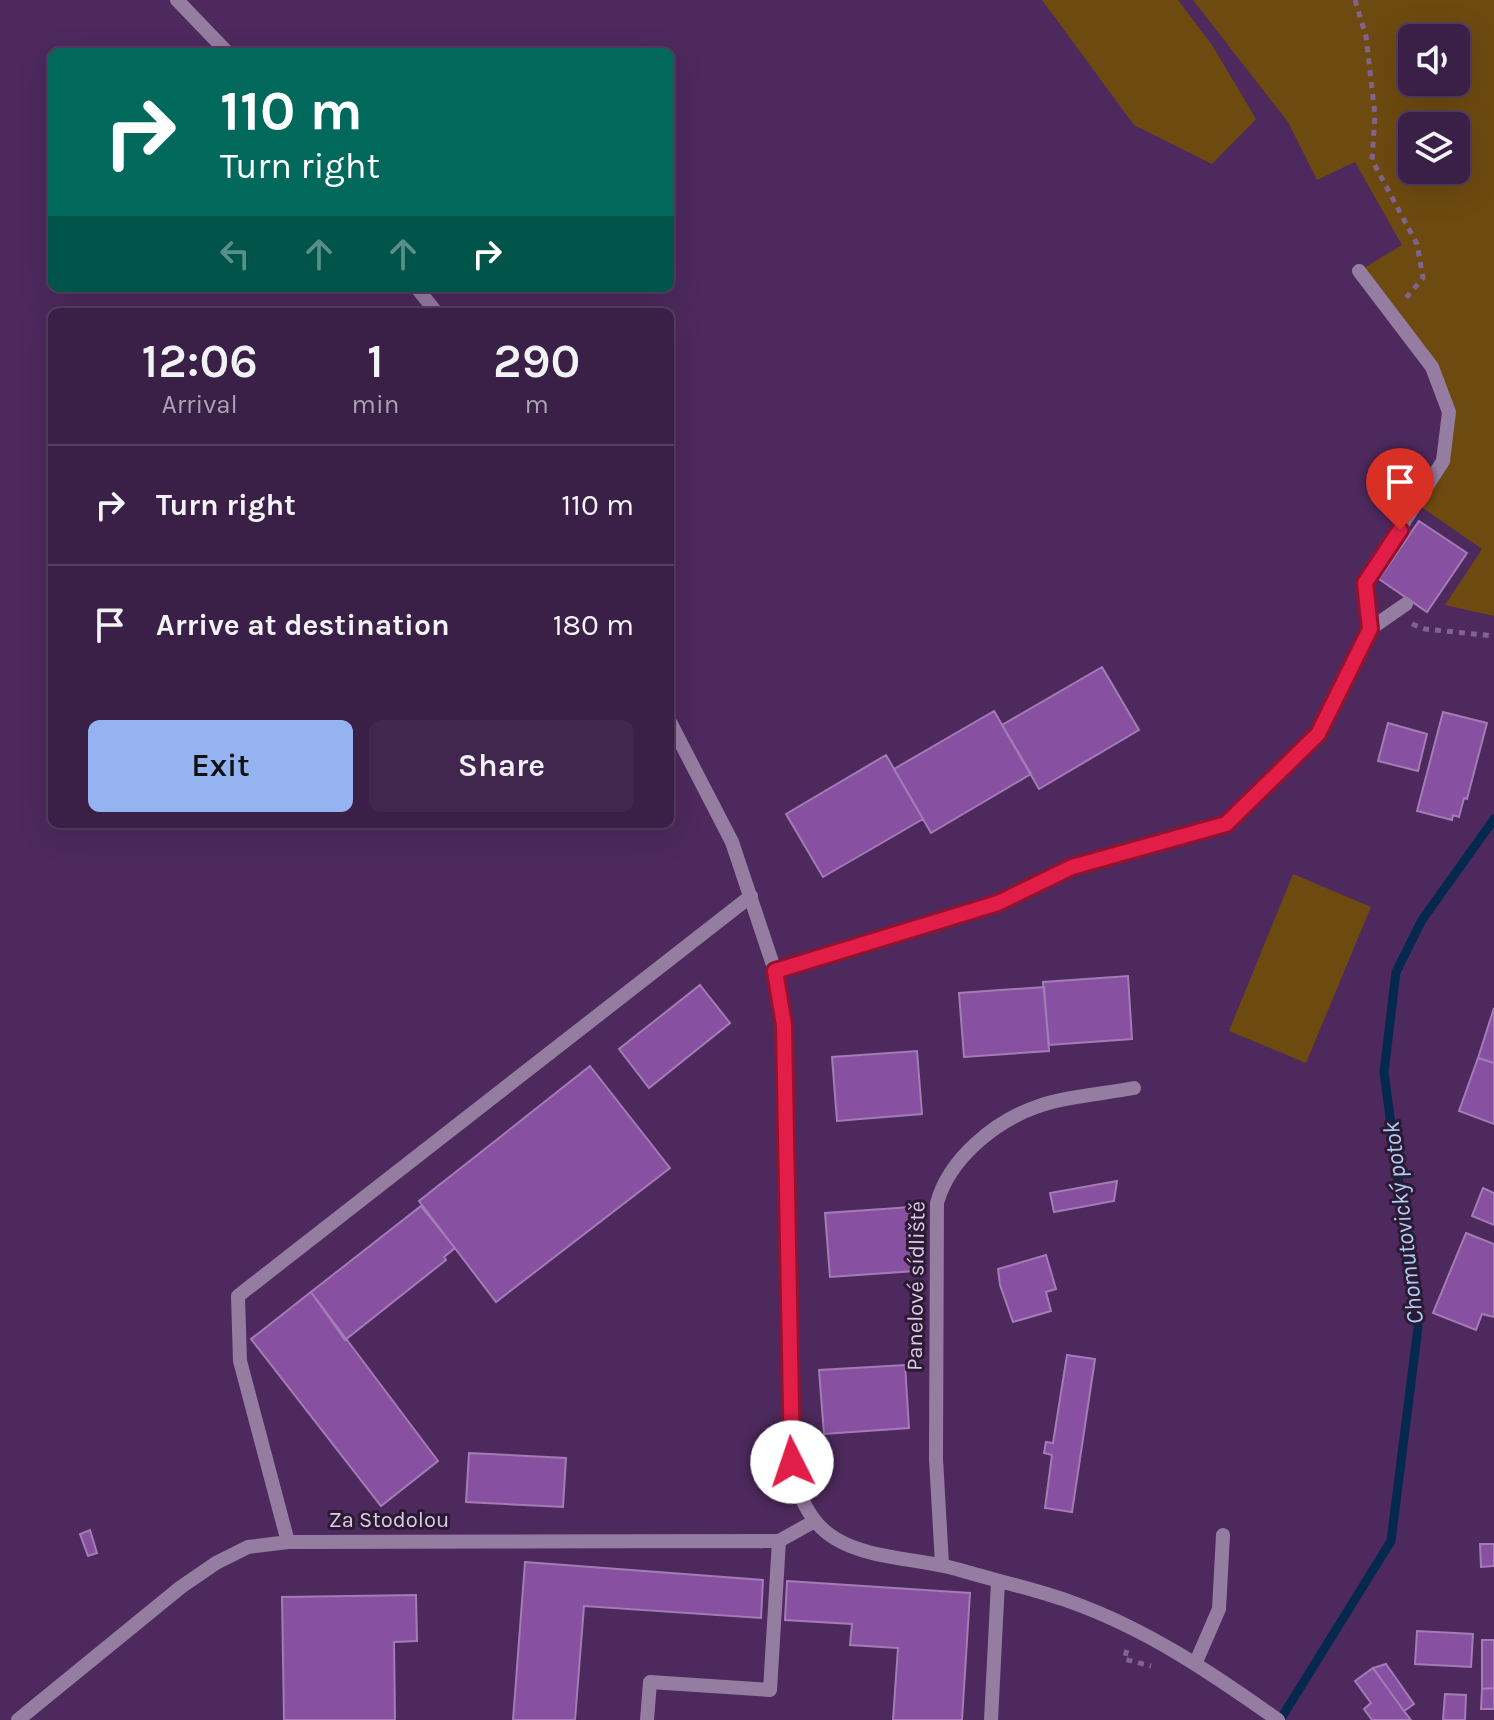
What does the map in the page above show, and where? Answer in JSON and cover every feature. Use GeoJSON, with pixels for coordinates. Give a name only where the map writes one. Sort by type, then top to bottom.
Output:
{"type":"FeatureCollection","features":[{"type":"Feature","properties":{"kind":"street"},"geometry":{"type":"LineString","coordinates":[[177,0],[223,48]]}},
{"type":"Feature","properties":{"kind":"street"},"geometry":{"type":"LineString","coordinates":[[1359,271],[1432,367],[1449,412],[1443,461],[1365,583],[1370,629]]}},
{"type":"Feature","properties":{"kind":"street"},"geometry":{"type":"LineString","coordinates":[[420,292],[433,308]]}},
{"type":"Feature","properties":{"kind":"street"},"geometry":{"type":"LineString","coordinates":[[775,971],[998,903],[1072,867],[1226,824],[1318,734],[1370,629],[1406,604]]}},
{"type":"Feature","properties":{"kind":"street"},"geometry":{"type":"LineString","coordinates":[[674,730],[732,842],[775,971],[784,1025],[789,1444],[794,1480],[813,1522],[837,1540],[861,1549],[942,1564],[1072,1602],[1196,1662],[1276,1718]]}},
{"type":"Feature","properties":{"kind":"street"},"geometry":{"type":"LineString","coordinates":[[288,1542],[240,1361],[238,1296],[751,896]]}},
{"type":"Feature","properties":{"kind":"street","name":"Panelové sídliště"},"geometry":{"type":"LineString","coordinates":[[942,1564],[936,1459],[937,1203],[942,1184],[961,1156],[1036,1107],[1134,1088]]}},
{"type":"Feature","properties":{"kind":"street","name":"Za Stodolou"},"geometry":{"type":"LineString","coordinates":[[18,1720],[181,1587],[216,1563],[248,1547],[288,1542],[779,1541],[813,1522]]}},
{"type":"Feature","properties":{"kind":"street"},"geometry":{"type":"LineString","coordinates":[[1196,1662],[1219,1609],[1223,1535]]}},
{"type":"Feature","properties":{"kind":"street"},"geometry":{"type":"LineString","coordinates":[[647,1720],[650,1682],[770,1690],[779,1541]]}},
{"type":"Feature","properties":{"kind":"street"},"geometry":{"type":"LineString","coordinates":[[991,1720],[998,1582]]}},
{"type":"Feature","properties":{"kind":"path"},"geometry":{"type":"LineString","coordinates":[[1355,0],[1366,36],[1375,115],[1372,160],[1417,244],[1423,278],[1391,315]]}},
{"type":"Feature","properties":{"kind":"path"},"geometry":{"type":"LineString","coordinates":[[1390,615],[1425,629],[1494,636]]}},
{"type":"Feature","properties":{"kind":"shaded area"},"geometry":{"type":"Polygon","coordinates":[[[1042,0],[1178,0],[1212,45],[1256,119],[1212,164],[1134,125],[1042,0]]]}},
{"type":"Feature","properties":{"kind":"shaded area"},"geometry":{"type":"Polygon","coordinates":[[[1193,0],[1494,0],[1494,616],[1445,605],[1482,549],[1417,504],[1443,461],[1448,434],[1446,408],[1426,358],[1359,271],[1402,245],[1355,162],[1317,180],[1288,122],[1193,0]]]}},
{"type":"Feature","properties":{"kind":"shaded area"},"geometry":{"type":"Polygon","coordinates":[[[1293,874],[1371,907],[1306,1063],[1229,1031],[1293,874]]]}},
{"type":"Feature","properties":{"kind":"building"},"geometry":{"type":"Polygon","coordinates":[[[1419,521],[1467,553],[1427,612],[1379,579],[1419,521]]]}},
{"type":"Feature","properties":{"kind":"building"},"geometry":{"type":"Polygon","coordinates":[[[1102,667],[1139,730],[1039,789],[1002,725],[1102,667]]]}},
{"type":"Feature","properties":{"kind":"building"},"geometry":{"type":"Polygon","coordinates":[[[994,711],[1031,774],[931,833],[894,769],[994,711]]]}},
{"type":"Feature","properties":{"kind":"building"},"geometry":{"type":"Polygon","coordinates":[[[1443,712],[1487,723],[1467,799],[1464,798],[1459,817],[1453,815],[1452,820],[1417,811],[1443,712]]]}},
{"type":"Feature","properties":{"kind":"building"},"geometry":{"type":"Polygon","coordinates":[[[1388,723],[1427,734],[1418,771],[1378,761],[1388,723]]]}},
{"type":"Feature","properties":{"kind":"building"},"geometry":{"type":"Polygon","coordinates":[[[886,755],[923,819],[823,877],[786,814],[886,755]]]}},
{"type":"Feature","properties":{"kind":"building"},"geometry":{"type":"Polygon","coordinates":[[[1128,976],[1132,1039],[1049,1045],[1043,982],[1128,976]]]}},
{"type":"Feature","properties":{"kind":"building"},"geometry":{"type":"Polygon","coordinates":[[[700,985],[730,1023],[649,1088],[619,1049],[700,985]]]}},
{"type":"Feature","properties":{"kind":"building"},"geometry":{"type":"Polygon","coordinates":[[[1044,987],[1049,1051],[964,1057],[959,993],[1044,987]]]}},
{"type":"Feature","properties":{"kind":"building"},"geometry":{"type":"Polygon","coordinates":[[[1494,1008],[1494,1063],[1478,1058],[1494,1008]]]}},
{"type":"Feature","properties":{"kind":"building"},"geometry":{"type":"Polygon","coordinates":[[[917,1051],[922,1114],[837,1121],[832,1057],[917,1051]]]}},
{"type":"Feature","properties":{"kind":"building"},"geometry":{"type":"Polygon","coordinates":[[[1478,1058],[1494,1063],[1494,1124],[1459,1111],[1478,1058]]]}},
{"type":"Feature","properties":{"kind":"building"},"geometry":{"type":"Polygon","coordinates":[[[590,1066],[670,1168],[496,1302],[419,1201],[590,1066]]]}},
{"type":"Feature","properties":{"kind":"building"},"geometry":{"type":"Polygon","coordinates":[[[1117,1181],[1114,1201],[1054,1212],[1050,1193],[1117,1181]]]}},
{"type":"Feature","properties":{"kind":"building"},"geometry":{"type":"Polygon","coordinates":[[[1483,1188],[1494,1193],[1494,1225],[1472,1216],[1483,1188]]]}},
{"type":"Feature","properties":{"kind":"building"},"geometry":{"type":"Polygon","coordinates":[[[421,1206],[455,1248],[444,1257],[446,1260],[345,1340],[311,1292],[421,1206]]]}},
{"type":"Feature","properties":{"kind":"building"},"geometry":{"type":"Polygon","coordinates":[[[911,1207],[915,1271],[830,1277],[825,1213],[911,1207]]]}},
{"type":"Feature","properties":{"kind":"building"},"geometry":{"type":"Polygon","coordinates":[[[1466,1233],[1494,1244],[1494,1317],[1482,1314],[1476,1330],[1433,1313],[1466,1233]]]}},
{"type":"Feature","properties":{"kind":"building"},"geometry":{"type":"Polygon","coordinates":[[[1046,1255],[1056,1289],[1046,1292],[1051,1311],[1013,1322],[1000,1285],[998,1269],[1046,1255]]]}},
{"type":"Feature","properties":{"kind":"building"},"geometry":{"type":"Polygon","coordinates":[[[311,1292],[438,1461],[381,1506],[251,1339],[311,1292]]]}},
{"type":"Feature","properties":{"kind":"building"},"geometry":{"type":"Polygon","coordinates":[[[1067,1355],[1095,1359],[1072,1512],[1045,1508],[1052,1455],[1044,1453],[1046,1442],[1053,1443],[1067,1355]]]}},
{"type":"Feature","properties":{"kind":"building"},"geometry":{"type":"Polygon","coordinates":[[[905,1365],[909,1428],[824,1434],[819,1370],[905,1365]]]}},
{"type":"Feature","properties":{"kind":"building"},"geometry":{"type":"Polygon","coordinates":[[[469,1453],[566,1458],[563,1507],[466,1502],[469,1453]]]}},
{"type":"Feature","properties":{"kind":"building"},"geometry":{"type":"Polygon","coordinates":[[[90,1530],[97,1553],[88,1556],[80,1534],[90,1530]]]}},
{"type":"Feature","properties":{"kind":"building"},"geometry":{"type":"Polygon","coordinates":[[[1480,1544],[1494,1544],[1494,1566],[1481,1567],[1480,1544]]]}},
{"type":"Feature","properties":{"kind":"building"},"geometry":{"type":"Polygon","coordinates":[[[525,1562],[763,1580],[761,1618],[584,1606],[575,1720],[513,1720],[525,1562]]]}},
{"type":"Feature","properties":{"kind":"building"},"geometry":{"type":"Polygon","coordinates":[[[787,1581],[970,1593],[962,1720],[893,1720],[898,1648],[850,1645],[852,1624],[785,1620],[787,1581]]]}},
{"type":"Feature","properties":{"kind":"building"},"geometry":{"type":"Polygon","coordinates":[[[416,1595],[417,1641],[394,1642],[395,1720],[284,1720],[282,1597],[416,1595]]]}},
{"type":"Feature","properties":{"kind":"building"},"geometry":{"type":"Polygon","coordinates":[[[1417,1631],[1473,1634],[1471,1667],[1415,1664],[1417,1631]]]}},
{"type":"Feature","properties":{"kind":"building"},"geometry":{"type":"Polygon","coordinates":[[[1482,1640],[1494,1640],[1494,1688],[1482,1689],[1482,1640]]]}},
{"type":"Feature","properties":{"kind":"building"},"geometry":{"type":"Polygon","coordinates":[[[1386,1664],[1414,1704],[1404,1711],[1373,1668],[1386,1664]]]}},
{"type":"Feature","properties":{"kind":"building"},"geometry":{"type":"Polygon","coordinates":[[[1373,1668],[1411,1720],[1372,1720],[1364,1709],[1371,1703],[1355,1681],[1373,1668]]]}},
{"type":"Feature","properties":{"kind":"building"},"geometry":{"type":"Polygon","coordinates":[[[1494,1688],[1494,1709],[1481,1709],[1482,1689],[1494,1688]]]}},
{"type":"Feature","properties":{"kind":"building"},"geometry":{"type":"Polygon","coordinates":[[[1445,1694],[1466,1695],[1465,1720],[1443,1720],[1445,1694]]]}},
{"type":"Feature","properties":{"kind":"waterway","name":"Chomutovický potok"},"geometry":{"type":"LineString","coordinates":[[1280,1720],[1391,1541],[1418,1327],[1384,1072],[1396,972],[1422,920],[1494,819]]}},
{"type":"Feature","properties":{"kind":"route"},"geometry":{"type":"LineString","coordinates":[[792,1462],[789,1444],[784,1025],[775,971],[998,903],[1072,867],[1226,824],[1318,734],[1370,629],[1365,583],[1400,530]]}}]}
